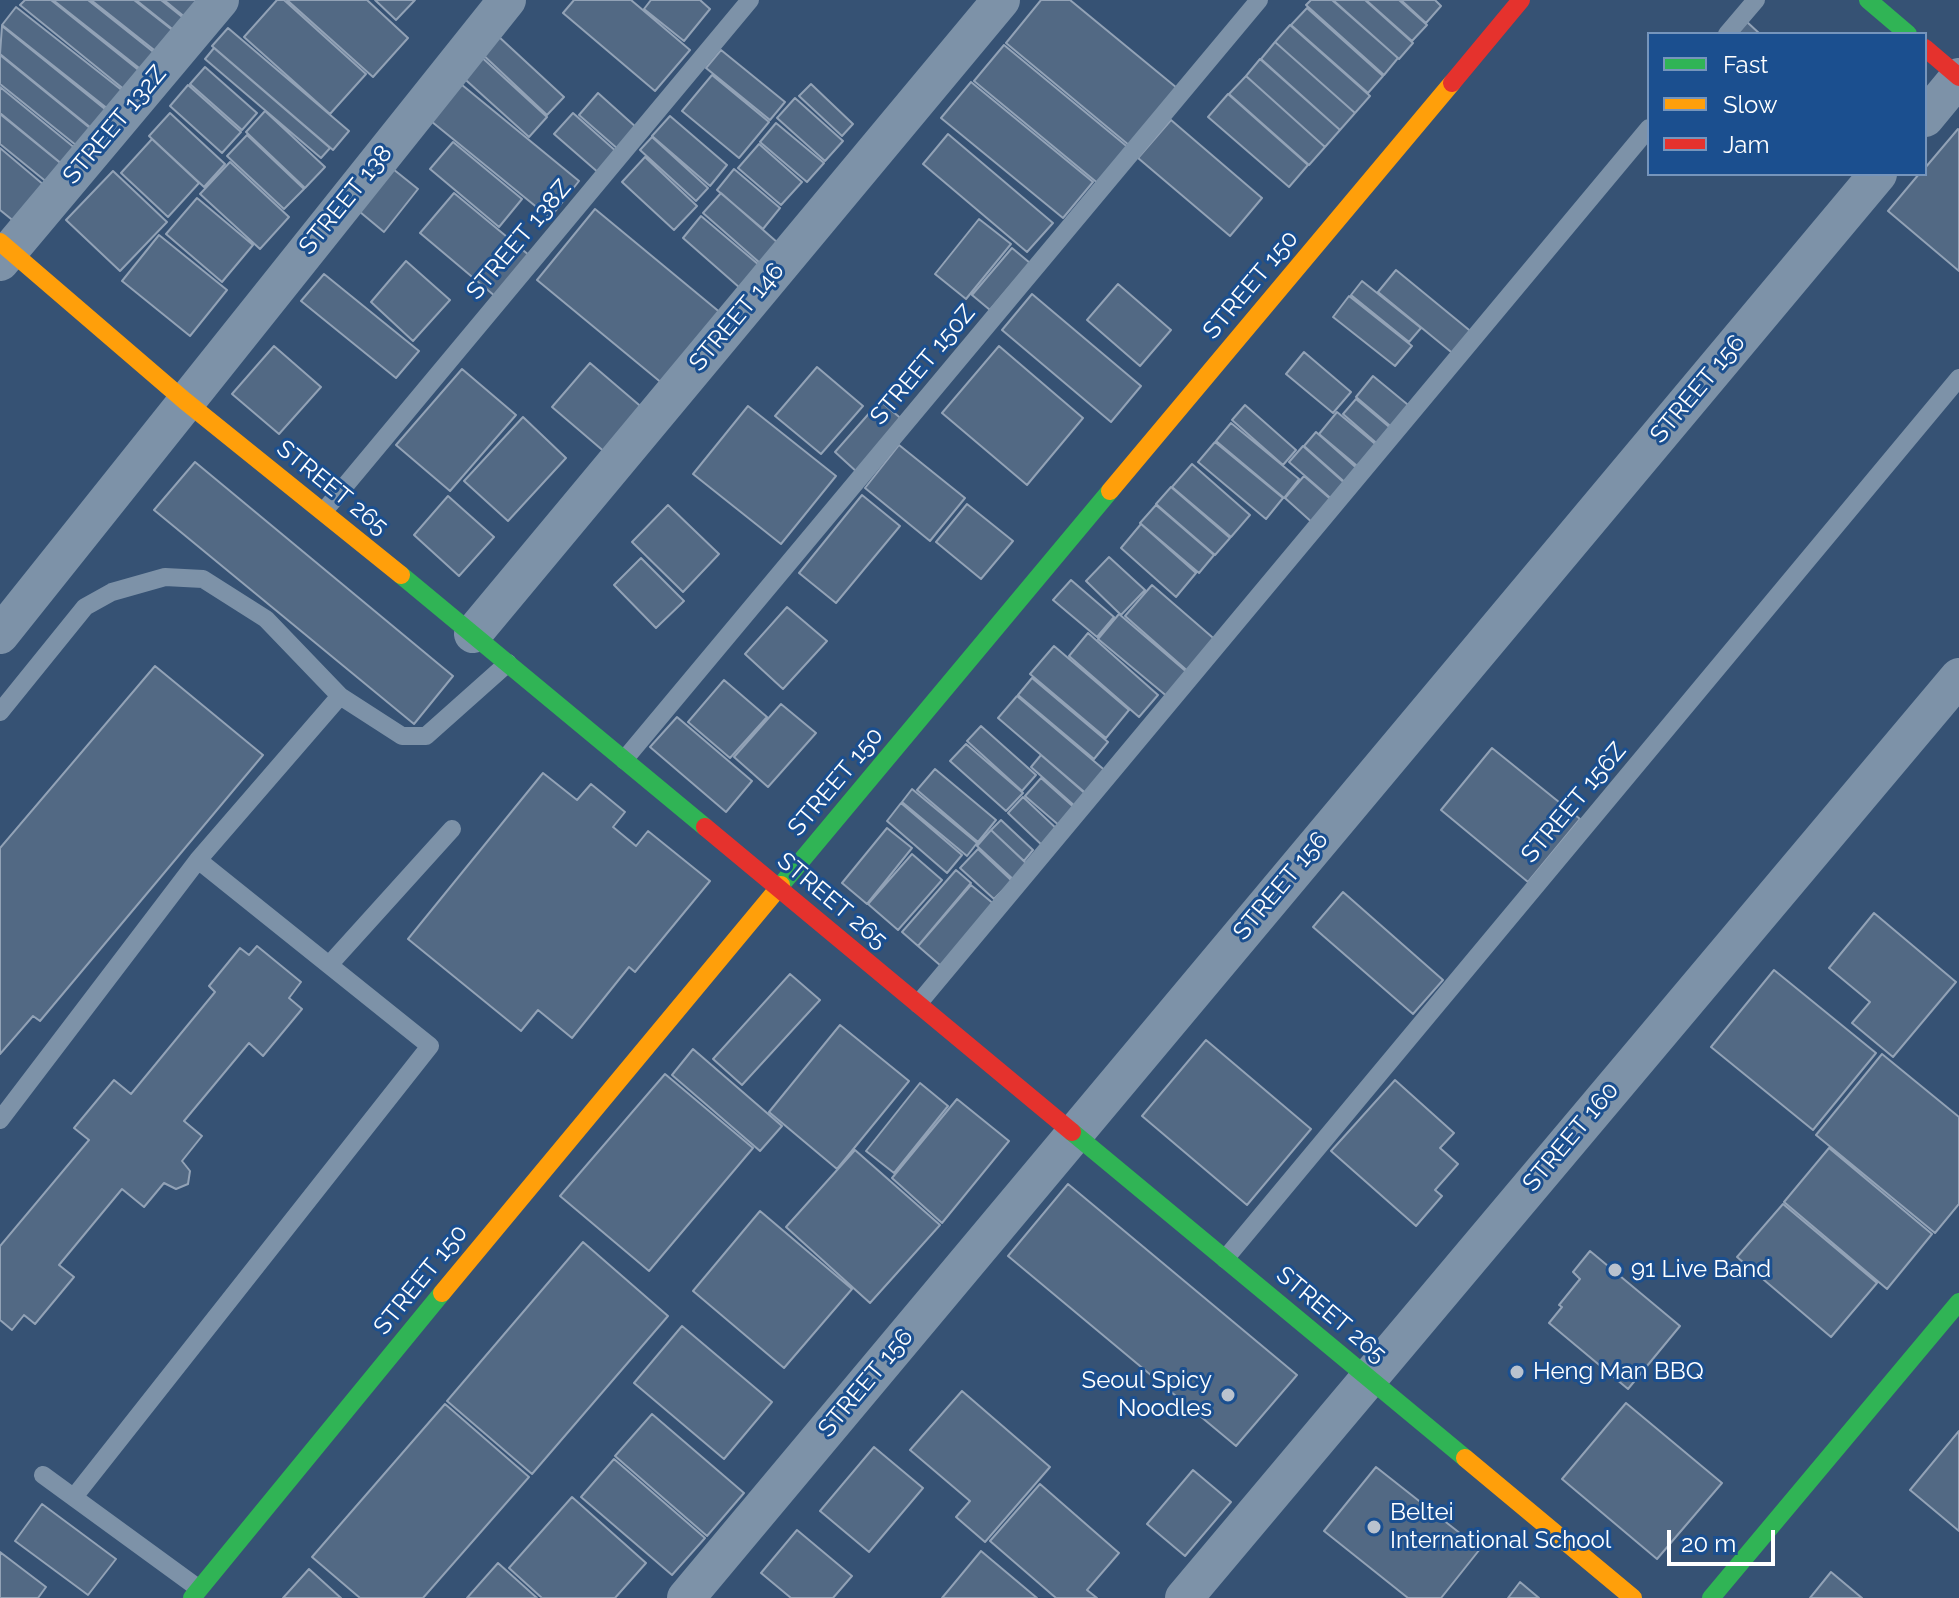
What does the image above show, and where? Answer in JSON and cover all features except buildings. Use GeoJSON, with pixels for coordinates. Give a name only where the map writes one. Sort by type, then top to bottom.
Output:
{"type":"FeatureCollection","features":[{"type":"Feature","properties":{"kind":"street","name":"STREET 132Z"},"geometry":{"type":"LineString","coordinates":[[3,251],[220,0]]}},
{"type":"Feature","properties":{"kind":"street","name":"STREET 138"},"geometry":{"type":"LineString","coordinates":[[0,635],[507,0]]}},
{"type":"Feature","properties":{"kind":"street","name":"STREET 146"},"geometry":{"type":"LineString","coordinates":[[473,634],[1001,0]]}},
{"type":"Feature","properties":{"kind":"street","name":"STREET 150"},"geometry":{"type":"LineString","coordinates":[[195,1593],[778,888],[1521,0]]}},
{"type":"Feature","properties":{"kind":"street"},"geometry":{"type":"LineString","coordinates":[[1868,0],[1906,32]]}},
{"type":"Feature","properties":{"kind":"street"},"geometry":{"type":"LineString","coordinates":[[1927,50],[1959,77],[1927,116]]}},
{"type":"Feature","properties":{"kind":"street","name":"STREET 156"},"geometry":{"type":"LineString","coordinates":[[686,1598],[1876,176]]}},
{"type":"Feature","properties":{"kind":"street","name":"STREET 265"},"geometry":{"type":"LineString","coordinates":[[3,251],[473,634],[1633,1598]]}},
{"type":"Feature","properties":{"kind":"street","name":"STREET 160"},"geometry":{"type":"LineString","coordinates":[[1184,1598],[1959,677]]}},
{"type":"Feature","properties":{"kind":"street"},"geometry":{"type":"LineString","coordinates":[[1711,1598],[1959,1302]]}},
{"type":"Feature","properties":{"kind":"lane","name":"STREET 138Z"},"geometry":{"type":"LineString","coordinates":[[324,511],[750,0]]}},
{"type":"Feature","properties":{"kind":"lane","name":"STREET 150Z"},"geometry":{"type":"LineString","coordinates":[[624,760],[1259,0]]}},
{"type":"Feature","properties":{"kind":"lane"},"geometry":{"type":"LineString","coordinates":[[1729,32],[1756,0]]}},
{"type":"Feature","properties":{"kind":"lane"},"geometry":{"type":"LineString","coordinates":[[918,1004],[1647,130]]}},
{"type":"Feature","properties":{"kind":"lane","name":"STREET 156Z"},"geometry":{"type":"LineString","coordinates":[[1225,1259],[1959,378]]}},
{"type":"Feature","properties":{"kind":"lane"},"geometry":{"type":"LineString","coordinates":[[0,712],[85,607],[112,592],[165,577],[203,579],[266,619],[340,696],[402,736],[426,736],[508,663]]}},
{"type":"Feature","properties":{"kind":"lane"},"geometry":{"type":"LineString","coordinates":[[0,1120],[198,860],[340,696]]}},
{"type":"Feature","properties":{"kind":"lane"},"geometry":{"type":"LineString","coordinates":[[329,965],[452,829]]}},
{"type":"Feature","properties":{"kind":"lane"},"geometry":{"type":"LineString","coordinates":[[74,1497],[430,1046],[198,860]]}},
{"type":"Feature","properties":{"kind":"lane"},"geometry":{"type":"LineString","coordinates":[[43,1475],[195,1593]]}},
{"type":"Feature","properties":{"kind":"traffic: fast"},"geometry":{"type":"LineString","coordinates":[[1868,0],[1906,32]]}},
{"type":"Feature","properties":{"kind":"traffic: fast"},"geometry":{"type":"LineString","coordinates":[[781,885],[1110,491]]}},
{"type":"Feature","properties":{"kind":"traffic: fast"},"geometry":{"type":"LineString","coordinates":[[401,575],[705,827]]}},
{"type":"Feature","properties":{"kind":"traffic: fast"},"geometry":{"type":"LineString","coordinates":[[1072,1132],[1465,1458]]}},
{"type":"Feature","properties":{"kind":"traffic: fast"},"geometry":{"type":"LineString","coordinates":[[192,1598],[442,1293]]}},
{"type":"Feature","properties":{"kind":"traffic: fast"},"geometry":{"type":"LineString","coordinates":[[1711,1598],[1959,1302]]}},
{"type":"Feature","properties":{"kind":"traffic: slow"},"geometry":{"type":"LineString","coordinates":[[1110,491],[1452,83]]}},
{"type":"Feature","properties":{"kind":"traffic: slow"},"geometry":{"type":"LineString","coordinates":[[0,242],[185,401],[401,575]]}},
{"type":"Feature","properties":{"kind":"traffic: slow"},"geometry":{"type":"LineString","coordinates":[[442,1293],[781,885]]}},
{"type":"Feature","properties":{"kind":"traffic: slow"},"geometry":{"type":"LineString","coordinates":[[1465,1458],[1633,1598]]}},
{"type":"Feature","properties":{"kind":"traffic: jam"},"geometry":{"type":"LineString","coordinates":[[1452,83],[1521,0]]}},
{"type":"Feature","properties":{"kind":"traffic: jam"},"geometry":{"type":"LineString","coordinates":[[1927,50],[1959,77]]}},
{"type":"Feature","properties":{"kind":"traffic: jam"},"geometry":{"type":"LineString","coordinates":[[705,827],[1072,1132]]}},
{"type":"Feature","properties":{"kind":"place","name":"91 Live Band"},"geometry":{"type":"Point","coordinates":[1615,1270]}},
{"type":"Feature","properties":{"kind":"place","name":"Heng Man BBQ"},"geometry":{"type":"Point","coordinates":[1517,1372]}},
{"type":"Feature","properties":{"kind":"place","name":"Seoul Spicy Noodles"},"geometry":{"type":"Point","coordinates":[1228,1395]}},
{"type":"Feature","properties":{"kind":"place","name":"Beltei International School"},"geometry":{"type":"Point","coordinates":[1374,1527]}}]}
